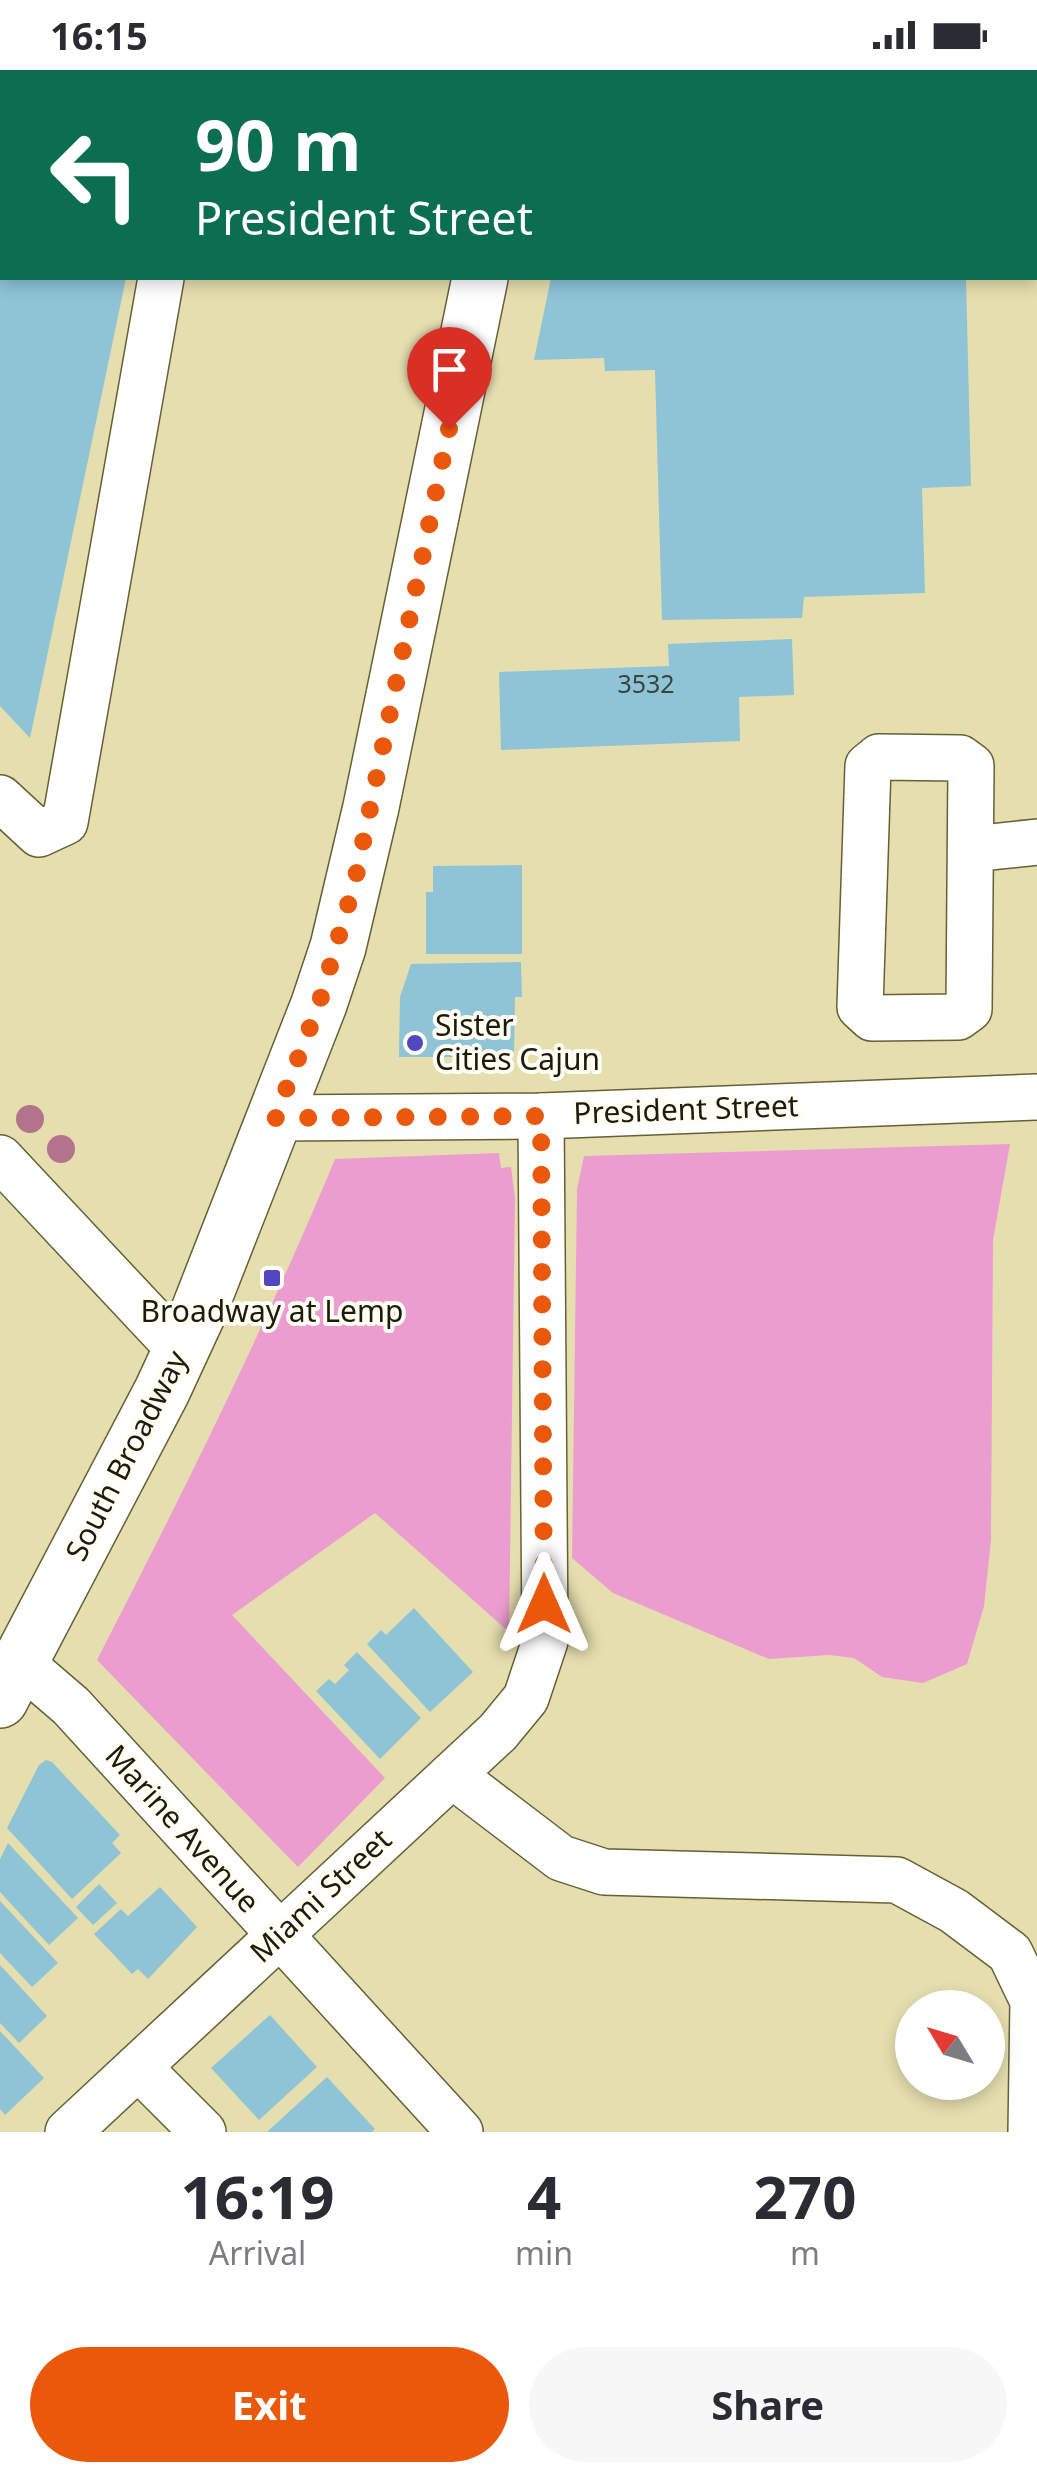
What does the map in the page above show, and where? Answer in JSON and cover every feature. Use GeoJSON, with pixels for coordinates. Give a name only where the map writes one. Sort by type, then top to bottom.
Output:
{"type":"FeatureCollection","features":[{"type":"Feature","properties":{"kind":"main road","name":"South Broadway"},"geometry":{"type":"LineString","coordinates":[[9,1683],[180,1351],[319,1004],[355,881],[480,280]]}},
{"type":"Feature","properties":{"kind":"street"},"geometry":{"type":"LineString","coordinates":[[0,798],[38,834],[65,822],[162,280]]}},
{"type":"Feature","properties":{"kind":"street"},"geometry":{"type":"LineString","coordinates":[[879,757],[960,758],[971,766],[972,849],[969,1009],[958,1017],[872,1018],[860,1007],[868,766],[879,757]]}},
{"type":"Feature","properties":{"kind":"street"},"geometry":{"type":"LineString","coordinates":[[972,849],[1037,842]]}},
{"type":"Feature","properties":{"kind":"street","name":"President Street"},"geometry":{"type":"LineString","coordinates":[[275,1118],[541,1116],[1037,1097]]}},
{"type":"Feature","properties":{"kind":"street","name":"Miami Street"},"geometry":{"type":"LineString","coordinates":[[68,2132],[498,1732],[526,1698],[545,1641],[541,1116]]}},
{"type":"Feature","properties":{"kind":"street"},"geometry":{"type":"LineString","coordinates":[[0,1158],[180,1351]]}},
{"type":"Feature","properties":{"kind":"street","name":"Marine Avenue"},"geometry":{"type":"LineString","coordinates":[[9,1683],[36,1676],[71,1706],[460,2132]]}},
{"type":"Feature","properties":{"kind":"street"},"geometry":{"type":"LineString","coordinates":[[452,1775],[561,1858],[604,1872],[897,1880],[954,1912],[1010,1954],[1033,2001],[1031,2132]]}},
{"type":"Feature","properties":{"kind":"street"},"geometry":{"type":"LineString","coordinates":[[138,2066],[202,2132]]}},
{"type":"Feature","properties":{"kind":"shaded area"},"geometry":{"type":"Polygon","coordinates":[[[1010,1144],[993,1240],[991,1540],[984,1606],[967,1664],[923,1683],[882,1677],[854,1658],[829,1655],[769,1659],[613,1593],[572,1558],[577,1189],[584,1156],[1010,1144]]]}},
{"type":"Feature","properties":{"kind":"shaded area"},"geometry":{"type":"Polygon","coordinates":[[[499,1153],[501,1168],[511,1167],[515,1198],[509,1632],[375,1513],[232,1615],[385,1778],[298,1867],[97,1660],[221,1412],[335,1159],[499,1153]]]}},
{"type":"Feature","properties":{"kind":"building"},"geometry":{"type":"Polygon","coordinates":[[[0,280],[126,280],[30,738],[0,706],[0,280]]]}},
{"type":"Feature","properties":{"kind":"building"},"geometry":{"type":"Polygon","coordinates":[[[551,280],[966,280],[971,486],[922,488],[925,593],[804,597],[802,618],[662,620],[655,370],[605,371],[604,358],[534,360],[551,280]]]}},
{"type":"Feature","properties":{"kind":"building"},"geometry":{"type":"Polygon","coordinates":[[[792,639],[794,695],[739,697],[740,741],[501,750],[499,672],[669,666],[668,644],[792,639]]]}},
{"type":"Feature","properties":{"kind":"building"},"geometry":{"type":"Polygon","coordinates":[[[522,865],[522,954],[426,954],[426,892],[433,892],[433,866],[522,865]]]}},
{"type":"Feature","properties":{"kind":"building"},"geometry":{"type":"Polygon","coordinates":[[[521,962],[522,997],[515,997],[514,1057],[399,1057],[400,997],[411,964],[521,962]]]}},
{"type":"Feature","properties":{"kind":"building"},"geometry":{"type":"Polygon","coordinates":[[[414,1608],[473,1672],[430,1712],[367,1644],[381,1630],[386,1635],[414,1608]]]}},
{"type":"Feature","properties":{"kind":"building"},"geometry":{"type":"Polygon","coordinates":[[[357,1652],[421,1718],[380,1759],[316,1691],[329,1679],[335,1684],[349,1670],[344,1665],[357,1652]]]}},
{"type":"Feature","properties":{"kind":"building"},"geometry":{"type":"Polygon","coordinates":[[[46,1760],[120,1835],[112,1843],[121,1853],[72,1899],[7,1828],[39,1765],[46,1760]]]}},
{"type":"Feature","properties":{"kind":"building"},"geometry":{"type":"Polygon","coordinates":[[[8,1843],[78,1918],[49,1945],[0,1892],[0,1859],[8,1843]]]}},
{"type":"Feature","properties":{"kind":"building"},"geometry":{"type":"Polygon","coordinates":[[[99,1884],[117,1903],[93,1925],[76,1907],[99,1884]]]}},
{"type":"Feature","properties":{"kind":"building"},"geometry":{"type":"Polygon","coordinates":[[[160,1887],[197,1927],[148,1979],[138,1969],[132,1974],[94,1934],[121,1909],[128,1916],[160,1887]]]}},
{"type":"Feature","properties":{"kind":"building"},"geometry":{"type":"Polygon","coordinates":[[[0,1901],[58,1963],[32,1987],[0,1953],[0,1901]]]}},
{"type":"Feature","properties":{"kind":"building"},"geometry":{"type":"Polygon","coordinates":[[[0,1965],[47,2016],[19,2043],[0,2023],[0,1965]]]}},
{"type":"Feature","properties":{"kind":"building"},"geometry":{"type":"Polygon","coordinates":[[[270,2015],[317,2067],[259,2120],[211,2068],[270,2015]]]}},
{"type":"Feature","properties":{"kind":"building"},"geometry":{"type":"Polygon","coordinates":[[[0,2031],[44,2078],[5,2115],[0,2109],[0,2031]]]}},
{"type":"Feature","properties":{"kind":"building"},"geometry":{"type":"Polygon","coordinates":[[[327,2077],[375,2129],[372,2132],[267,2132],[327,2077]]]}},
{"type":"Feature","properties":{"kind":"place","name":"Sister Cities Cajun"},"geometry":{"type":"Point","coordinates":[415,1043]}},
{"type":"Feature","properties":{"kind":"place","name":"Broadway at Lemp"},"geometry":{"type":"Point","coordinates":[272,1278]}},
{"type":"Feature","properties":{"kind":"route"},"geometry":{"type":"LineString","coordinates":[[449,429],[355,881],[338,948],[275,1118],[541,1116],[544,1604]]}}]}
